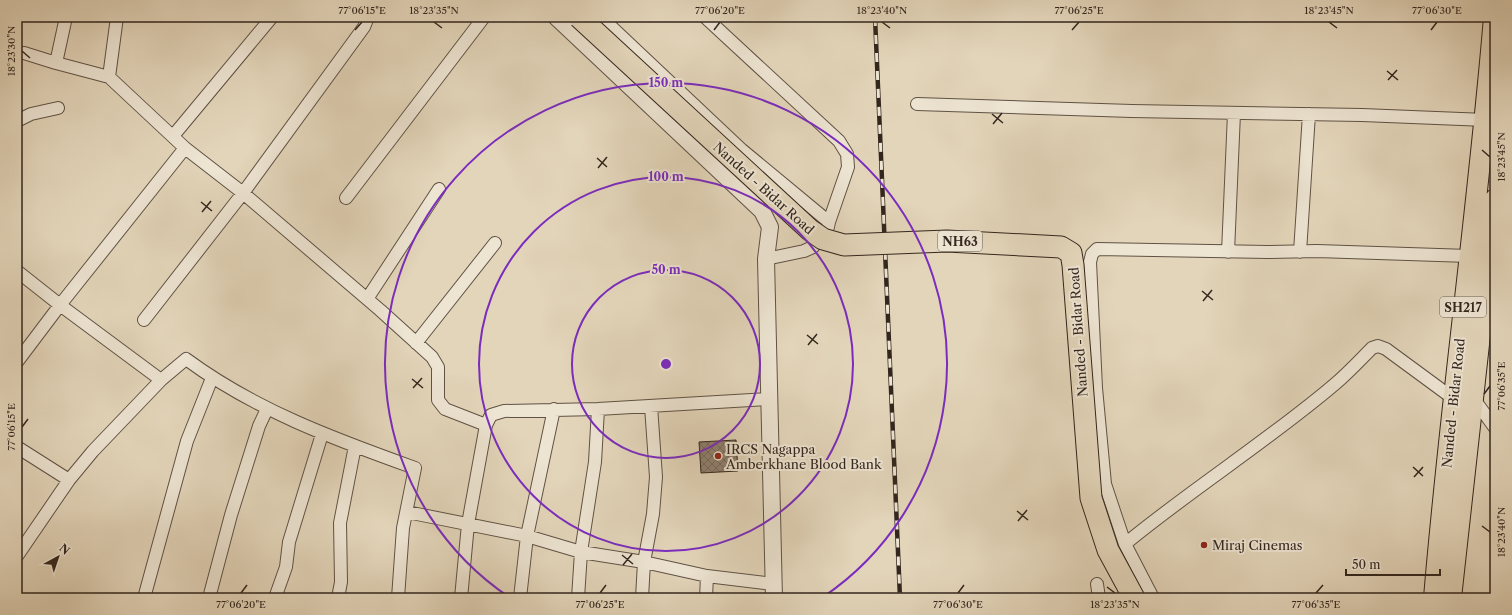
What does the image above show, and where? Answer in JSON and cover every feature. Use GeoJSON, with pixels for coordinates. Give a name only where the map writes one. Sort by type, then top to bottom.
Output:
{"type":"FeatureCollection","features":[{"type":"Feature","properties":{"kind":"highway","name":"Nanded - Bidar Road"},"geometry":{"type":"LineString","coordinates":[[579,17],[810,230],[823,239],[844,245],[947,241],[1062,247],[1071,253],[1091,498],[1108,550],[1134,598]]}},
{"type":"Feature","properties":{"kind":"main road","name":"Nanded - Bidar Road"},"geometry":{"type":"LineString","coordinates":[[1434,598],[1456,368],[1486,120],[1494,17]]}},
{"type":"Feature","properties":{"kind":"main road","name":"Nanded - Bidar Road"},"geometry":{"type":"LineString","coordinates":[[1451,598],[1495,199]]}},
{"type":"Feature","properties":{"kind":"street"},"geometry":{"type":"LineString","coordinates":[[56,64],[66,17]]}},
{"type":"Feature","properties":{"kind":"street"},"geometry":{"type":"LineString","coordinates":[[109,77],[117,17]]}},
{"type":"Feature","properties":{"kind":"street"},"geometry":{"type":"LineString","coordinates":[[173,136],[272,17]]}},
{"type":"Feature","properties":{"kind":"street"},"geometry":{"type":"LineString","coordinates":[[144,320],[243,193],[364,27],[368,17]]}},
{"type":"Feature","properties":{"kind":"street"},"geometry":{"type":"LineString","coordinates":[[346,198],[484,17]]}},
{"type":"Feature","properties":{"kind":"street"},"geometry":{"type":"LineString","coordinates":[[407,512],[527,536],[581,552],[644,562],[774,591],[766,260],[770,227],[762,211],[556,17]]}},
{"type":"Feature","properties":{"kind":"street"},"geometry":{"type":"LineString","coordinates":[[601,17],[742,150],[829,222]]}},
{"type":"Feature","properties":{"kind":"street"},"geometry":{"type":"LineString","coordinates":[[705,17],[839,141],[847,154],[848,167],[828,227],[813,247],[804,251],[766,260]]}},
{"type":"Feature","properties":{"kind":"street"},"geometry":{"type":"LineString","coordinates":[[24,53],[56,64],[109,77],[186,148],[243,193],[367,299],[432,357],[438,367],[438,400],[445,409],[486,425]]}},
{"type":"Feature","properties":{"kind":"street"},"geometry":{"type":"LineString","coordinates":[[917,104],[1486,120]]}},
{"type":"Feature","properties":{"kind":"street"},"geometry":{"type":"LineString","coordinates":[[17,121],[31,114],[58,108]]}},
{"type":"Feature","properties":{"kind":"street"},"geometry":{"type":"LineString","coordinates":[[1228,252],[1234,113]]}},
{"type":"Feature","properties":{"kind":"street"},"geometry":{"type":"LineString","coordinates":[[1300,252],[1310,114]]}},
{"type":"Feature","properties":{"kind":"street"},"geometry":{"type":"LineString","coordinates":[[17,362],[60,305],[186,148]]}},
{"type":"Feature","properties":{"kind":"street"},"geometry":{"type":"LineString","coordinates":[[367,299],[439,189]]}},
{"type":"Feature","properties":{"kind":"street"},"geometry":{"type":"LineString","coordinates":[[416,343],[495,243]]}},
{"type":"Feature","properties":{"kind":"street"},"geometry":{"type":"LineString","coordinates":[[1153,598],[1125,544],[1105,484],[1096,388],[1090,262],[1092,254],[1098,249],[1469,256]]}},
{"type":"Feature","properties":{"kind":"street"},"geometry":{"type":"LineString","coordinates":[[17,271],[161,380]]}},
{"type":"Feature","properties":{"kind":"street"},"geometry":{"type":"LineString","coordinates":[[1125,544],[1152,522],[1309,405],[1336,383],[1372,348],[1378,346],[1386,349],[1454,399]]}},
{"type":"Feature","properties":{"kind":"street"},"geometry":{"type":"LineString","coordinates":[[17,556],[69,480],[94,451],[161,380],[186,359],[212,378],[267,409],[322,434],[415,468],[403,528],[398,598]]}},
{"type":"Feature","properties":{"kind":"street"},"geometry":{"type":"LineString","coordinates":[[144,598],[187,440],[212,378]]}},
{"type":"Feature","properties":{"kind":"street"},"geometry":{"type":"LineString","coordinates":[[461,598],[468,524],[486,425],[491,415],[504,411],[651,406],[769,399]]}},
{"type":"Feature","properties":{"kind":"street"},"geometry":{"type":"LineString","coordinates":[[1474,399],[1495,428]]}},
{"type":"Feature","properties":{"kind":"street"},"geometry":{"type":"LineString","coordinates":[[642,598],[644,562],[654,514],[656,477],[651,406]]}},
{"type":"Feature","properties":{"kind":"street"},"geometry":{"type":"LineString","coordinates":[[578,598],[581,552],[595,462],[598,408]]}},
{"type":"Feature","properties":{"kind":"street"},"geometry":{"type":"LineString","coordinates":[[209,598],[231,514],[259,426],[267,409]]}},
{"type":"Feature","properties":{"kind":"street"},"geometry":{"type":"LineString","coordinates":[[520,598],[527,536],[554,409]]}},
{"type":"Feature","properties":{"kind":"street"},"geometry":{"type":"LineString","coordinates":[[275,598],[286,567],[288,542],[322,434]]}},
{"type":"Feature","properties":{"kind":"street"},"geometry":{"type":"LineString","coordinates":[[338,598],[341,582],[340,522],[355,446]]}},
{"type":"Feature","properties":{"kind":"street"},"geometry":{"type":"LineString","coordinates":[[17,447],[69,480]]}},
{"type":"Feature","properties":{"kind":"street"},"geometry":{"type":"LineString","coordinates":[[706,598],[707,576]]}},
{"type":"Feature","properties":{"kind":"street"},"geometry":{"type":"LineString","coordinates":[[1098,584],[1099,598]]}},
{"type":"Feature","properties":{"kind":"building","name":"IRCS Nagappa Amberkhane Blood Bank"},"geometry":{"type":"Polygon","coordinates":[[[736,440],[738,471],[701,473],[699,442],[736,440]]]}},
{"type":"Feature","properties":{"kind":"railway"},"geometry":{"type":"LineString","coordinates":[[875,17],[900,598]]}},
{"type":"Feature","properties":{"kind":"place","name":"IRCS Nagappa Amberkhane Blood Bank"},"geometry":{"type":"Point","coordinates":[718,456]}},
{"type":"Feature","properties":{"kind":"place","name":"Miraj Cinemas"},"geometry":{"type":"Point","coordinates":[1204,545]}}]}
